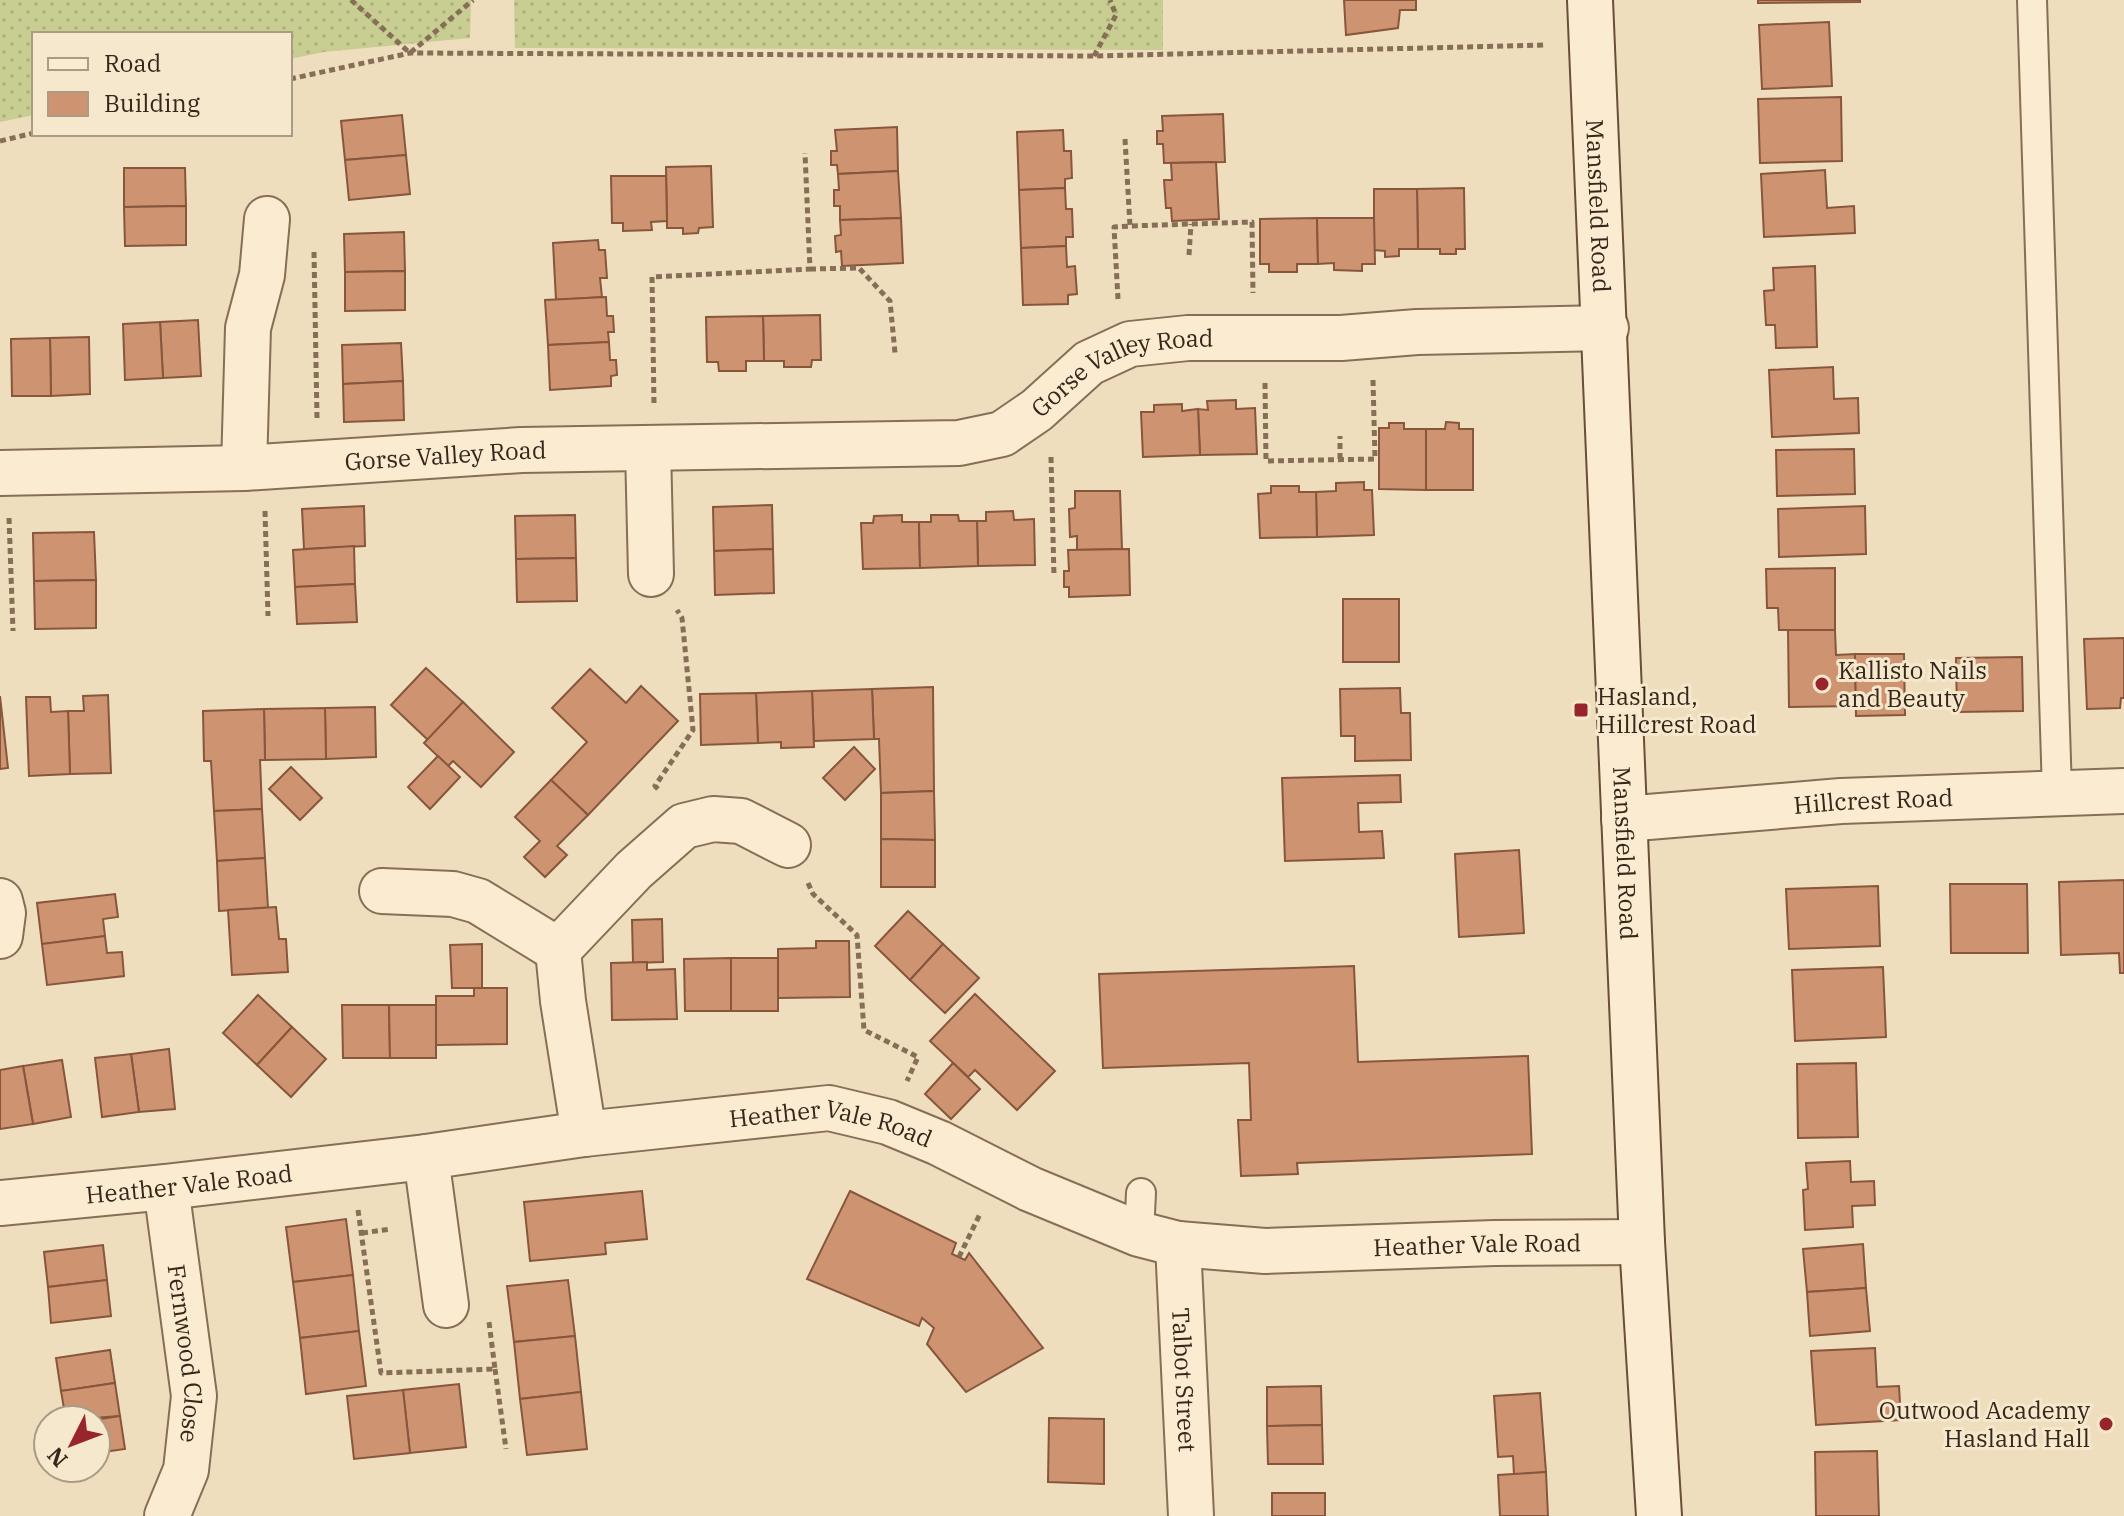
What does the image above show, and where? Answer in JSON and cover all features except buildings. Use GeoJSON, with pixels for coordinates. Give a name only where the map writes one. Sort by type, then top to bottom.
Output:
{"type":"FeatureCollection","features":[{"type":"Feature","properties":{"kind":"street","name":"Mansfield Road"},"geometry":{"type":"LineString","coordinates":[[1590,0],[1642,1242],[1659,1516]]}},
{"type":"Feature","properties":{"kind":"street"},"geometry":{"type":"LineString","coordinates":[[254,467],[248,328],[262,275],[267,219]]}},
{"type":"Feature","properties":{"kind":"street","name":"Gorse Valley Road"},"geometry":{"type":"LineString","coordinates":[[4,473],[254,467],[521,450],[959,443],[1002,434],[1037,410],[1089,363],[1130,344],[1188,338],[1372,336],[1417,332],[1606,328]]}},
{"type":"Feature","properties":{"kind":"street"},"geometry":{"type":"LineString","coordinates":[[651,574],[652,448]]}},
{"type":"Feature","properties":{"kind":"street","name":"Hillcrest Road"},"geometry":{"type":"LineString","coordinates":[[1624,819],[1841,801],[2124,791]]}},
{"type":"Feature","properties":{"kind":"street"},"geometry":{"type":"LineString","coordinates":[[584,1134],[558,950],[634,870],[684,826],[713,819],[741,821],[788,845]]}},
{"type":"Feature","properties":{"kind":"street"},"geometry":{"type":"LineString","coordinates":[[382,891],[453,894],[478,901],[558,950]]}},
{"type":"Feature","properties":{"kind":"street"},"geometry":{"type":"LineString","coordinates":[[0,901],[3,913],[0,936]]}},
{"type":"Feature","properties":{"kind":"street","name":"Heather Vale Road"},"geometry":{"type":"LineString","coordinates":[[0,1203],[166,1187],[426,1157],[584,1134],[829,1108],[888,1122],[939,1143],[1030,1189],[1153,1224],[1265,1251],[1494,1243],[1642,1242]]}},
{"type":"Feature","properties":{"kind":"street"},"geometry":{"type":"LineString","coordinates":[[426,1157],[446,1305]]}},
{"type":"Feature","properties":{"kind":"street","name":"Fernwood Close"},"geometry":{"type":"LineString","coordinates":[[166,1187],[194,1396],[186,1470],[167,1516]]}},
{"type":"Feature","properties":{"kind":"street","name":"Talbot Street"},"geometry":{"type":"LineString","coordinates":[[1153,1224],[1191,1516]]}},
{"type":"Feature","properties":{"kind":"lane"},"geometry":{"type":"LineString","coordinates":[[2032,0],[2057,792]]}},
{"type":"Feature","properties":{"kind":"path"},"geometry":{"type":"LineString","coordinates":[[351,0],[410,53]]}},
{"type":"Feature","properties":{"kind":"path"},"geometry":{"type":"LineString","coordinates":[[410,53],[473,0]]}},
{"type":"Feature","properties":{"kind":"path"},"geometry":{"type":"LineString","coordinates":[[1094,56],[1116,15],[1110,0]]}},
{"type":"Feature","properties":{"kind":"path"},"geometry":{"type":"LineString","coordinates":[[292,79],[410,53],[1094,56],[1592,44]]}},
{"type":"Feature","properties":{"kind":"path"},"geometry":{"type":"LineString","coordinates":[[0,141],[32,133]]}},
{"type":"Feature","properties":{"kind":"path"},"geometry":{"type":"LineString","coordinates":[[1125,139],[1130,226]]}},
{"type":"Feature","properties":{"kind":"path"},"geometry":{"type":"LineString","coordinates":[[805,153],[810,269]]}},
{"type":"Feature","properties":{"kind":"path"},"geometry":{"type":"LineString","coordinates":[[1122,348],[1114,227],[1252,222],[1266,461],[1375,459],[1372,336]]}},
{"type":"Feature","properties":{"kind":"path"},"geometry":{"type":"LineString","coordinates":[[1189,255],[1191,224]]}},
{"type":"Feature","properties":{"kind":"path"},"geometry":{"type":"LineString","coordinates":[[314,246],[318,463]]}},
{"type":"Feature","properties":{"kind":"path"},"geometry":{"type":"LineString","coordinates":[[652,448],[652,277],[859,268],[890,301],[895,353]]}},
{"type":"Feature","properties":{"kind":"path"},"geometry":{"type":"LineString","coordinates":[[1037,410],[1051,448],[1054,576]]}},
{"type":"Feature","properties":{"kind":"path"},"geometry":{"type":"LineString","coordinates":[[1340,436],[1340,459]]}},
{"type":"Feature","properties":{"kind":"path"},"geometry":{"type":"LineString","coordinates":[[254,467],[268,616]]}},
{"type":"Feature","properties":{"kind":"path"},"geometry":{"type":"LineString","coordinates":[[4,473],[13,631]]}},
{"type":"Feature","properties":{"kind":"path"},"geometry":{"type":"LineString","coordinates":[[651,574],[682,618],[686,646],[693,730],[655,786],[684,826]]}},
{"type":"Feature","properties":{"kind":"path"},"geometry":{"type":"LineString","coordinates":[[788,845],[813,894],[857,935],[864,1030],[918,1057],[888,1122]]}},
{"type":"Feature","properties":{"kind":"path"},"geometry":{"type":"LineString","coordinates":[[495,1369],[506,1449]]}},
{"type":"Feature","properties":{"kind":"green space"},"geometry":{"type":"Polygon","coordinates":[[[0,0],[471,0],[470,38],[324,52],[292,59],[292,32],[32,32],[32,115],[0,122],[0,0]]]}},
{"type":"Feature","properties":{"kind":"green space"},"geometry":{"type":"Polygon","coordinates":[[[514,0],[1163,0],[1163,50],[515,48],[514,0]]]}},
{"type":"Feature","properties":{"kind":"place","name":"Kallisto Nails and Beauty"},"geometry":{"type":"Point","coordinates":[1822,684]}},
{"type":"Feature","properties":{"kind":"place","name":"Hasland, Hillcrest Road"},"geometry":{"type":"Point","coordinates":[1581,710]}},
{"type":"Feature","properties":{"kind":"place","name":"Outwood Academy Hasland Hall"},"geometry":{"type":"Point","coordinates":[2106,1424]}}]}
